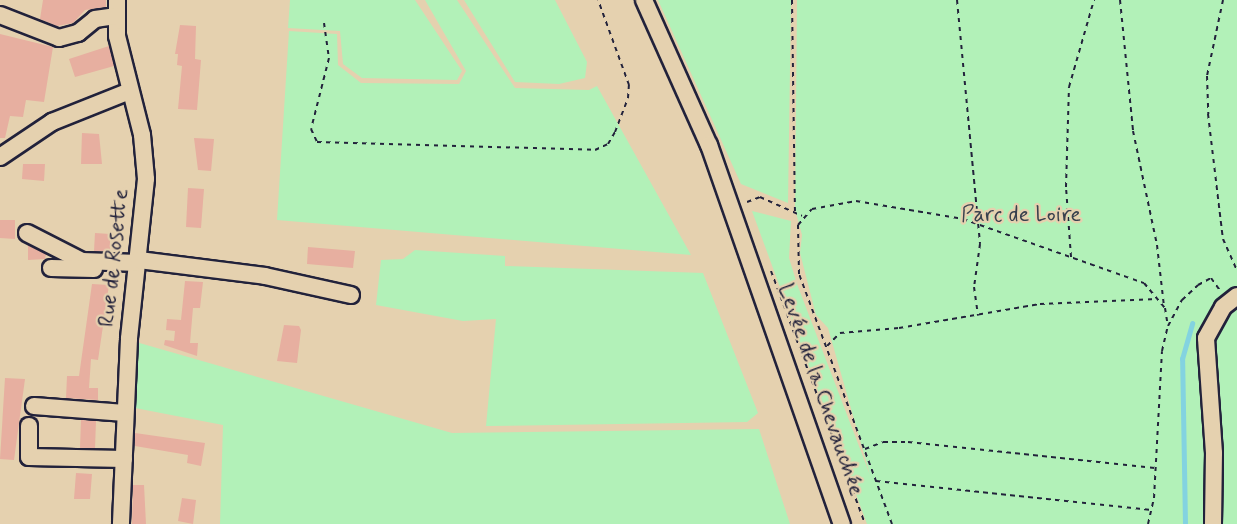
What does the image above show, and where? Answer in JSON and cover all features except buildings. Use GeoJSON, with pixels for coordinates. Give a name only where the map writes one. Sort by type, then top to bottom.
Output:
{"type":"FeatureCollection","features":[{"type":"Feature","properties":{"kind":"street","name":"Levée de la Chevauchée"},"geometry":{"type":"LineString","coordinates":[[644,0],[709,145],[755,270],[842,524]]}},
{"type":"Feature","properties":{"kind":"street"},"geometry":{"type":"LineString","coordinates":[[0,15],[59,38],[78,33],[94,19],[117,8]]}},
{"type":"Feature","properties":{"kind":"street","name":"Rue de Rosette"},"geometry":{"type":"LineString","coordinates":[[117,8],[117,36],[142,135],[146,179],[125,413],[122,524]]}},
{"type":"Feature","properties":{"kind":"street"},"geometry":{"type":"LineString","coordinates":[[0,158],[52,122],[130,91]]}},
{"type":"Feature","properties":{"kind":"street"},"geometry":{"type":"LineString","coordinates":[[27,233],[82,261],[265,276],[351,295]]}},
{"type":"Feature","properties":{"kind":"street"},"geometry":{"type":"LineString","coordinates":[[51,268],[138,265]]}},
{"type":"Feature","properties":{"kind":"street"},"geometry":{"type":"LineString","coordinates":[[1213,524],[1215,453],[1206,338],[1232,300]]}},
{"type":"Feature","properties":{"kind":"street"},"geometry":{"type":"LineString","coordinates":[[34,406],[125,413]]}},
{"type":"Feature","properties":{"kind":"street"},"geometry":{"type":"LineString","coordinates":[[29,426],[29,457],[124,459]]}},
{"type":"Feature","properties":{"kind":"path"},"geometry":{"type":"LineString","coordinates":[[324,23],[329,58],[311,129],[317,142],[595,150],[608,144],[615,132],[628,98],[629,85],[598,0]]}},
{"type":"Feature","properties":{"kind":"path"},"geometry":{"type":"LineString","coordinates":[[792,0],[795,212]]}},
{"type":"Feature","properties":{"kind":"path"},"geometry":{"type":"LineString","coordinates":[[957,0],[976,224],[980,244],[974,287],[978,316]]}},
{"type":"Feature","properties":{"kind":"path"},"geometry":{"type":"LineString","coordinates":[[1071,257],[1066,187],[1068,87],[1094,0]]}},
{"type":"Feature","properties":{"kind":"path"},"geometry":{"type":"LineString","coordinates":[[1120,0],[1132,131],[1156,245],[1167,326],[1162,351],[1155,468],[1148,524]]}},
{"type":"Feature","properties":{"kind":"path"},"geometry":{"type":"LineString","coordinates":[[1223,0],[1207,76],[1208,114],[1224,238],[1237,271]]}},
{"type":"Feature","properties":{"kind":"path"},"geometry":{"type":"LineString","coordinates":[[744,203],[760,197],[802,216]]}},
{"type":"Feature","properties":{"kind":"path"},"geometry":{"type":"LineString","coordinates":[[892,524],[799,274],[795,246],[802,216],[824,204],[856,201],[933,213],[976,224],[1144,283],[1165,308]]}},
{"type":"Feature","properties":{"kind":"path"},"geometry":{"type":"LineString","coordinates":[[1167,326],[1182,300],[1211,278],[1232,300]]}},
{"type":"Feature","properties":{"kind":"path"},"geometry":{"type":"LineString","coordinates":[[827,346],[840,333],[978,316],[1040,304],[1157,299]]}},
{"type":"Feature","properties":{"kind":"path"},"geometry":{"type":"LineString","coordinates":[[865,450],[884,442],[908,442],[1155,468]]}},
{"type":"Feature","properties":{"kind":"path"},"geometry":{"type":"LineString","coordinates":[[876,481],[1151,510]]}},
{"type":"Feature","properties":{"kind":"green space"},"geometry":{"type":"Polygon","coordinates":[[[290,0],[415,0],[462,71],[457,80],[362,78],[343,64],[340,31],[288,28],[290,0]]]}},
{"type":"Feature","properties":{"kind":"green space"},"geometry":{"type":"Polygon","coordinates":[[[425,0],[457,0],[515,88],[589,90],[597,86],[691,255],[277,220],[289,31],[337,34],[338,65],[361,83],[459,84],[466,71],[425,0]]]}},
{"type":"Feature","properties":{"kind":"green space"},"geometry":{"type":"Polygon","coordinates":[[[464,0],[555,0],[587,62],[585,78],[559,84],[515,82],[464,0]]]}},
{"type":"Feature","properties":{"kind":"green space"},"geometry":{"type":"Polygon","coordinates":[[[658,0],[791,0],[788,203],[741,184],[658,0]]]}},
{"type":"Feature","properties":{"kind":"green space","name":"Parc de Loire"},"geometry":{"type":"Polygon","coordinates":[[[797,0],[1237,0],[1237,524],[867,524],[752,211],[791,221],[789,258],[797,284],[870,475],[828,328],[816,315],[800,253],[802,235],[795,209],[797,0]]]}},
{"type":"Feature","properties":{"kind":"green space"},"geometry":{"type":"Polygon","coordinates":[[[415,250],[505,256],[505,266],[703,273],[758,413],[747,422],[486,426],[496,319],[463,321],[376,305],[381,260],[403,259],[415,250]]]}},
{"type":"Feature","properties":{"kind":"green space"},"geometry":{"type":"Polygon","coordinates":[[[136,342],[452,433],[759,429],[790,524],[220,524],[223,425],[135,408],[136,342]]]}},
{"type":"Feature","properties":{"kind":"waterway"},"geometry":{"type":"LineString","coordinates":[[1185,524],[1182,359],[1192,323]]}}]}
